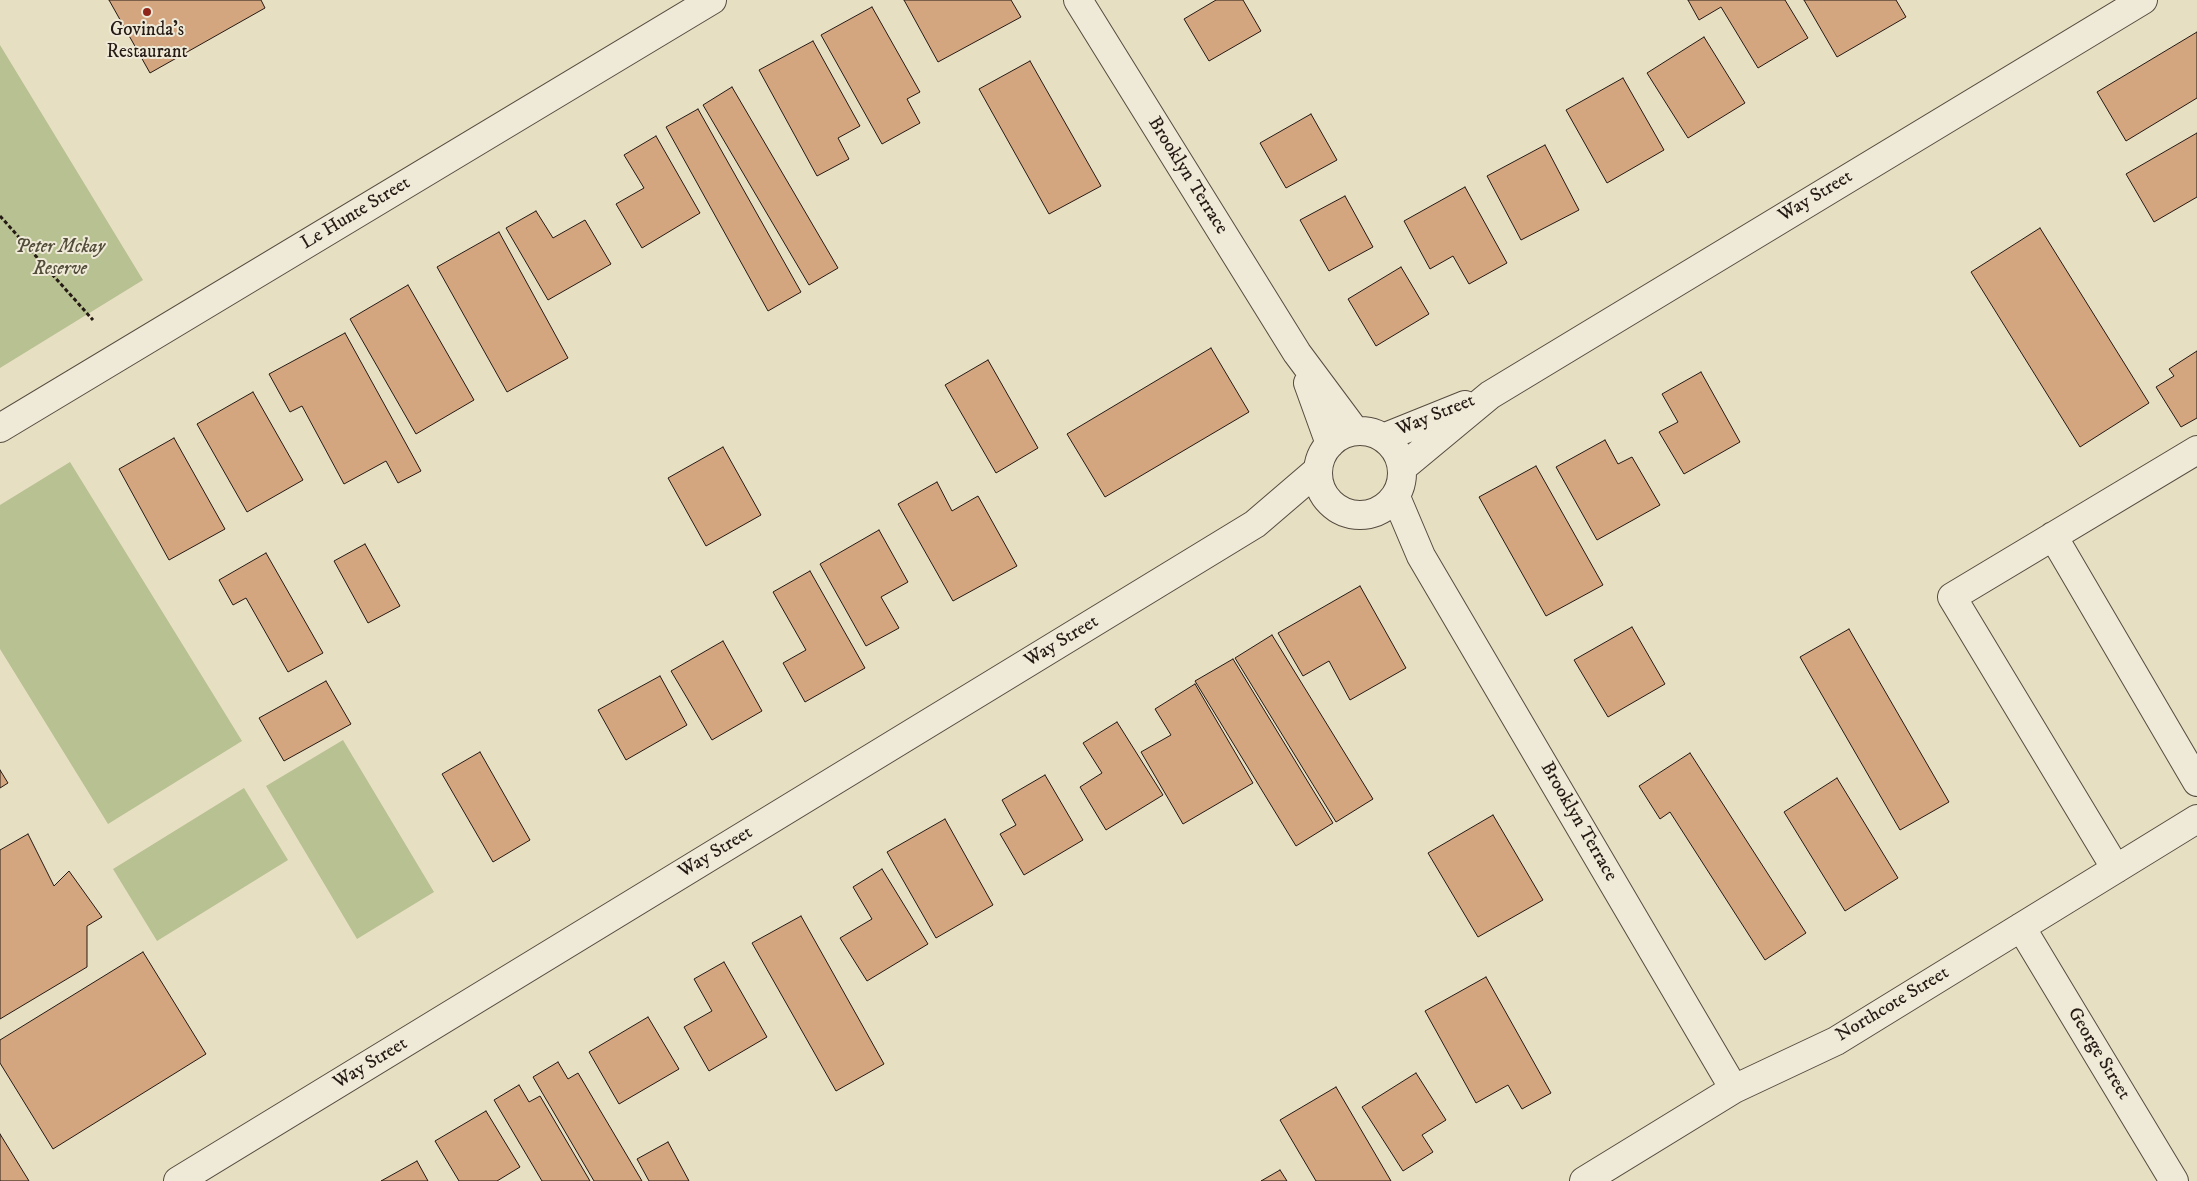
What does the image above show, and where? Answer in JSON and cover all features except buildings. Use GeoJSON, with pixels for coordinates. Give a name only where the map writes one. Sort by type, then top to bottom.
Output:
{"type":"FeatureCollection","features":[{"type":"Feature","properties":{"kind":"street","name":"Le Hunte Street"},"geometry":{"type":"LineString","coordinates":[[0,428],[712,0]]}},
{"type":"Feature","properties":{"kind":"street","name":"Brooklyn Terrace"},"geometry":{"type":"LineString","coordinates":[[1078,0],[1297,353],[1355,431]]}},
{"type":"Feature","properties":{"kind":"street","name":"Way Street"},"geometry":{"type":"LineString","coordinates":[[1402,468],[1490,395],[2142,0]]}},
{"type":"Feature","properties":{"kind":"street","name":"Brooklyn Terrace"},"geometry":{"type":"LineString","coordinates":[[1297,353],[1330,444]]}},
{"type":"Feature","properties":{"kind":"street","name":"Way Street"},"geometry":{"type":"LineString","coordinates":[[1383,438],[1490,395]]}},
{"type":"Feature","properties":{"kind":"street"},"geometry":{"type":"LineString","coordinates":[[1355,431],[1370,432],[1383,438],[1398,454],[1402,468],[1402,483],[1388,503],[1367,515],[1352,514],[1338,510],[1326,498],[1320,485],[1318,470],[1322,456],[1330,444],[1341,436],[1355,431]]}},
{"type":"Feature","properties":{"kind":"street"},"geometry":{"type":"LineString","coordinates":[[2116,869],[1952,597],[2197,450]]}},
{"type":"Feature","properties":{"kind":"street","name":"Way Street"},"geometry":{"type":"LineString","coordinates":[[178,1181],[1255,524],[1318,470]]}},
{"type":"Feature","properties":{"kind":"street","name":"Way Street"},"geometry":{"type":"LineString","coordinates":[[1255,524],[1326,498]]}},
{"type":"Feature","properties":{"kind":"street","name":"Brooklyn Terrace"},"geometry":{"type":"LineString","coordinates":[[1388,503],[1734,1089]]}},
{"type":"Feature","properties":{"kind":"street"},"geometry":{"type":"LineString","coordinates":[[2053,536],[2197,782]]}},
{"type":"Feature","properties":{"kind":"street","name":"Northcote Street"},"geometry":{"type":"LineString","coordinates":[[1584,1181],[1734,1089],[1836,1041],[2197,819]]}},
{"type":"Feature","properties":{"kind":"street","name":"George Street"},"geometry":{"type":"LineString","coordinates":[[2022,927],[2174,1181]]}},
{"type":"Feature","properties":{"kind":"path"},"geometry":{"type":"LineString","coordinates":[[0,216],[93,320]]}},
{"type":"Feature","properties":{"kind":"green space","name":"Peter Mckay Reserve"},"geometry":{"type":"Polygon","coordinates":[[[0,45],[143,280],[0,368],[0,45]]]}},
{"type":"Feature","properties":{"kind":"green space"},"geometry":{"type":"Polygon","coordinates":[[[70,462],[242,741],[108,824],[0,649],[0,505],[70,462]]]}},
{"type":"Feature","properties":{"kind":"green space"},"geometry":{"type":"Polygon","coordinates":[[[343,740],[434,892],[357,939],[266,786],[343,740]]]}},
{"type":"Feature","properties":{"kind":"green space"},"geometry":{"type":"Polygon","coordinates":[[[244,788],[288,860],[157,941],[113,869],[244,788]]]}},
{"type":"Feature","properties":{"kind":"place","name":"Govinda's Restaurant"},"geometry":{"type":"Point","coordinates":[147,12]}}]}
